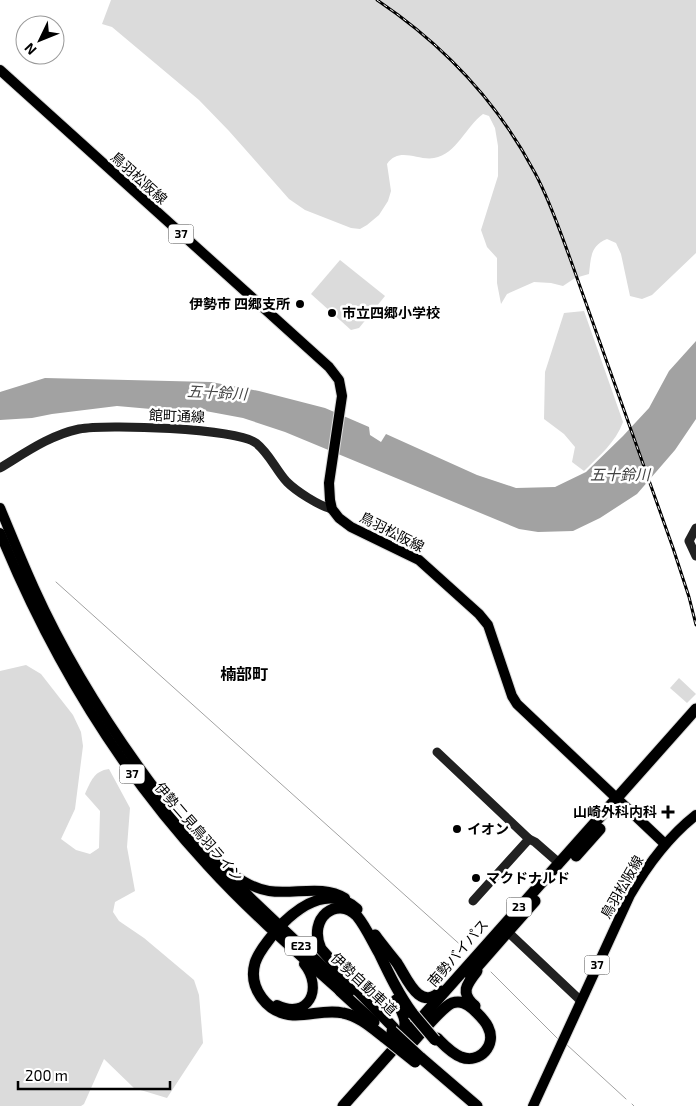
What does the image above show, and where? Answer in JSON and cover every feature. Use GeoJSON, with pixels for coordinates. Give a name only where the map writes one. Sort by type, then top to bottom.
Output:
{"type":"FeatureCollection","features":[{"type":"Feature","properties":{"kind":"highway","name":"南勢バイパス"},"geometry":{"type":"LineString","coordinates":[[343,1106],[482,955],[508,932],[696,709]]}},
{"type":"Feature","properties":{"kind":"highway","name":"南勢バイパス"},"geometry":{"type":"LineString","coordinates":[[353,1106],[398,1056],[559,863],[696,721]]}},
{"type":"Feature","properties":{"kind":"highway","name":"伊勢自動車道"},"geometry":{"type":"LineString","coordinates":[[213,858],[250,898],[390,1033]]}},
{"type":"Feature","properties":{"kind":"highway","name":"E23"},"geometry":{"type":"LineString","coordinates":[[284,926],[302,907],[322,899],[339,899],[355,910]]}},
{"type":"Feature","properties":{"kind":"highway","name":"E23"},"geometry":{"type":"LineString","coordinates":[[355,910],[340,909],[326,914],[319,921],[317,927],[318,941],[321,949],[390,1033],[477,1106]]}},
{"type":"Feature","properties":{"kind":"highway"},"geometry":{"type":"LineString","coordinates":[[355,910],[370,933],[414,1014],[452,1056],[468,1062],[480,1061],[487,1056],[492,1050],[495,1038],[492,1025],[484,1014],[468,1000],[466,994],[468,983],[482,955]]}},
{"type":"Feature","properties":{"kind":"highway"},"geometry":{"type":"LineString","coordinates":[[370,933],[397,963],[415,992],[424,998],[438,994],[482,955]]}},
{"type":"Feature","properties":{"kind":"highway"},"geometry":{"type":"LineString","coordinates":[[370,933],[378,962],[405,1022],[404,1032],[383,1062]]}},
{"type":"Feature","properties":{"kind":"highway","name":"E23"},"geometry":{"type":"LineString","coordinates":[[272,935],[258,956],[254,975],[259,993],[269,1006],[279,1012],[292,1015],[342,1012],[390,1033]]}},
{"type":"Feature","properties":{"kind":"highway","name":"伊勢自動車道"},"geometry":{"type":"LineString","coordinates":[[340,991],[390,1033]]}},
{"type":"Feature","properties":{"kind":"highway"},"geometry":{"type":"LineString","coordinates":[[398,1056],[452,1003],[466,1004],[488,1025],[490,1033],[489,1047],[478,1057],[464,1058],[452,1052],[436,1039]]}},
{"type":"Feature","properties":{"kind":"highway","name":"E23"},"geometry":{"type":"LineString","coordinates":[[418,1058],[437,1079],[468,1106]]}},
{"type":"Feature","properties":{"kind":"main road","name":"鳥羽松阪線"},"geometry":{"type":"LineString","coordinates":[[0,70],[330,367],[342,388],[341,409],[329,490],[332,509],[339,518],[351,527],[419,560],[479,614],[488,625],[512,696],[517,704],[666,844],[650,863],[630,895],[580,1000],[533,1106]]}},
{"type":"Feature","properties":{"kind":"main road","name":"伊勢二見鳥羽ライン"},"geometry":{"type":"LineString","coordinates":[[0,508],[46,613],[95,701],[145,774],[177,816],[213,858]]}},
{"type":"Feature","properties":{"kind":"main road","name":"伊勢二見鳥羽ライン"},"geometry":{"type":"LineString","coordinates":[[0,533],[15,570],[54,650],[89,710],[122,760],[190,847],[272,935],[340,991]]}},
{"type":"Feature","properties":{"kind":"main road"},"geometry":{"type":"LineString","coordinates":[[666,844],[696,815]]}},
{"type":"Feature","properties":{"kind":"main road","name":"37"},"geometry":{"type":"LineString","coordinates":[[213,858],[240,880],[258,888],[276,892],[325,891],[342,897],[355,910]]}},
{"type":"Feature","properties":{"kind":"main road","name":"37"},"geometry":{"type":"LineString","coordinates":[[272,935],[303,962],[312,976],[314,986],[312,995],[308,1002],[298,1008],[286,1008],[277,1005],[270,1000],[262,988],[259,978],[260,963],[272,935]]}},
{"type":"Feature","properties":{"kind":"street","name":"館町通線"},"geometry":{"type":"LineString","coordinates":[[0,468],[34,447],[79,429],[102,427],[212,431],[244,437],[257,443],[287,482],[321,506],[332,509]]}},
{"type":"Feature","properties":{"kind":"street"},"geometry":{"type":"LineString","coordinates":[[696,528],[689,541],[696,556]]}},
{"type":"Feature","properties":{"kind":"street"},"geometry":{"type":"LineString","coordinates":[[437,752],[530,839],[559,863]]}},
{"type":"Feature","properties":{"kind":"street"},"geometry":{"type":"LineString","coordinates":[[473,901],[530,839]]}},
{"type":"Feature","properties":{"kind":"street"},"geometry":{"type":"LineString","coordinates":[[508,932],[580,1000]]}},
{"type":"Feature","properties":{"kind":"shaded area"},"geometry":{"type":"Polygon","coordinates":[[[111,0],[696,0],[696,253],[652,295],[642,299],[630,296],[621,254],[616,243],[607,239],[594,249],[589,274],[575,278],[563,286],[534,282],[507,294],[501,304],[497,283],[497,258],[487,247],[481,230],[498,176],[498,146],[495,128],[489,116],[483,114],[449,151],[442,155],[428,158],[403,155],[392,159],[387,164],[391,191],[388,201],[379,215],[367,225],[360,229],[351,228],[305,210],[289,199],[199,100],[112,27],[102,24],[111,0]]]}},
{"type":"Feature","properties":{"kind":"shaded area"},"geometry":{"type":"Polygon","coordinates":[[[340,260],[385,296],[359,328],[351,330],[311,294],[340,260]]]}},
{"type":"Feature","properties":{"kind":"shaded area"},"geometry":{"type":"Polygon","coordinates":[[[584,311],[623,422],[612,442],[584,471],[572,462],[575,447],[564,434],[544,419],[545,372],[564,313],[584,311]]]}},
{"type":"Feature","properties":{"kind":"shaded area"},"geometry":{"type":"Polygon","coordinates":[[[26,665],[41,674],[73,715],[81,732],[83,746],[75,809],[61,839],[76,850],[90,854],[99,848],[100,811],[85,794],[96,774],[109,769],[130,808],[127,847],[135,891],[115,902],[113,912],[119,921],[144,938],[194,980],[199,995],[203,1043],[167,1098],[134,1088],[104,1059],[84,1104],[81,1106],[0,1106],[0,671],[26,665]]]}},
{"type":"Feature","properties":{"kind":"shaded area"},"geometry":{"type":"Polygon","coordinates":[[[679,678],[696,694],[687,703],[670,688],[679,678]]]}},
{"type":"Feature","properties":{"kind":"water","name":"五十鈴川"},"geometry":{"type":"Polygon","coordinates":[[[696,341],[696,419],[675,450],[637,494],[600,518],[573,531],[538,532],[519,529],[285,432],[243,418],[200,410],[117,406],[32,418],[0,420],[0,392],[45,378],[211,382],[259,391],[325,408],[369,427],[370,435],[381,442],[386,434],[477,475],[516,488],[555,487],[586,472],[623,436],[649,408],[669,371],[696,341]]]}},
{"type":"Feature","properties":{"kind":"waterway"},"geometry":{"type":"LineString","coordinates":[[56,582],[465,949]]}},
{"type":"Feature","properties":{"kind":"waterway"},"geometry":{"type":"LineString","coordinates":[[491,972],[558,1039]]}},
{"type":"Feature","properties":{"kind":"waterway"},"geometry":{"type":"LineString","coordinates":[[566,1044],[626,1099]]}},
{"type":"Feature","properties":{"kind":"railway"},"geometry":{"type":"LineString","coordinates":[[377,0],[425,36],[467,76],[504,122],[535,173],[550,205],[571,261],[673,548],[696,625]]}},
{"type":"Feature","properties":{"kind":"place","name":"伊勢市 四郷支所"},"geometry":{"type":"Point","coordinates":[300,304]}},
{"type":"Feature","properties":{"kind":"place","name":"市立四郷小学校"},"geometry":{"type":"Point","coordinates":[332,313]}},
{"type":"Feature","properties":{"kind":"place","name":"山崎外科内科"},"geometry":{"type":"Point","coordinates":[668,812]}},
{"type":"Feature","properties":{"kind":"place","name":"イオン"},"geometry":{"type":"Point","coordinates":[457,829]}},
{"type":"Feature","properties":{"kind":"place","name":"マクドナルド"},"geometry":{"type":"Point","coordinates":[476,878]}},
{"type":"Feature","properties":{"kind":"district","name":"楠部町"},"geometry":{"type":"Point","coordinates":[244,674]}}]}
